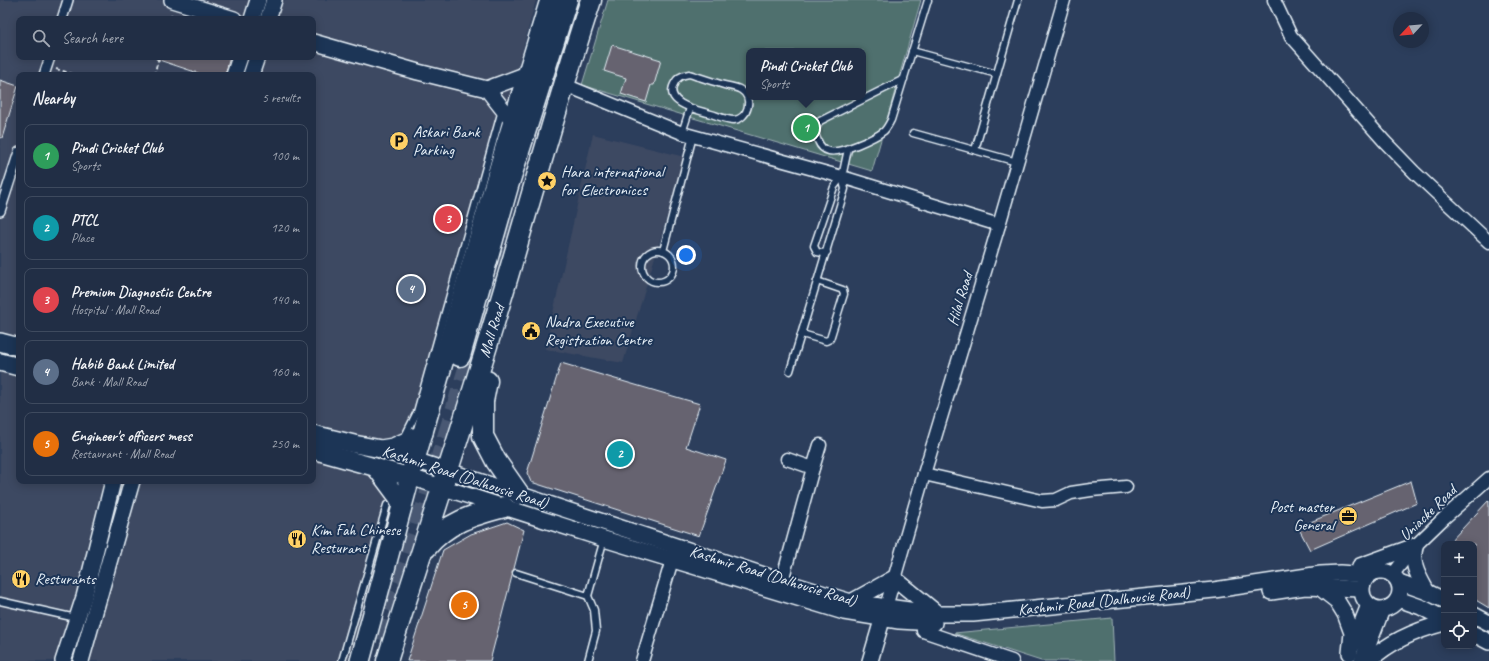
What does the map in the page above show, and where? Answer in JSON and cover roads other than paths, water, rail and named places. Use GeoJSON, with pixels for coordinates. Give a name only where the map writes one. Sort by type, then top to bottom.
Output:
{"type":"FeatureCollection","features":[{"type":"Feature","properties":{"kind":"highway","name":"Mall Road"},"geometry":{"type":"LineString","coordinates":[[460,356],[508,186],[567,0]]}},
{"type":"Feature","properties":{"kind":"highway","name":"Mall Road"},"geometry":{"type":"LineString","coordinates":[[387,661],[494,326],[565,85],[573,53],[591,0]]}},
{"type":"Feature","properties":{"kind":"highway"},"geometry":{"type":"LineString","coordinates":[[494,326],[491,359],[483,401],[482,436],[496,461],[519,494]]}},
{"type":"Feature","properties":{"kind":"highway"},"geometry":{"type":"LineString","coordinates":[[422,554],[433,540],[445,529],[470,516],[504,507]]}},
{"type":"Feature","properties":{"kind":"main road"},"geometry":{"type":"LineString","coordinates":[[394,507],[413,468],[424,433],[508,115],[528,74],[550,0]]}},
{"type":"Feature","properties":{"kind":"main road"},"geometry":{"type":"LineString","coordinates":[[0,342],[16,346]]}},
{"type":"Feature","properties":{"kind":"main road"},"geometry":{"type":"LineString","coordinates":[[0,362],[16,366]]}},
{"type":"Feature","properties":{"kind":"main road"},"geometry":{"type":"LineString","coordinates":[[381,449],[393,447],[424,433]]}},
{"type":"Feature","properties":{"kind":"main road","name":"Kashmir Road (Dalhousie Road)"},"geometry":{"type":"LineString","coordinates":[[316,435],[381,449],[413,468]]}},
{"type":"Feature","properties":{"kind":"main road","name":"Kashmir Road (Dalhousie Road)"},"geometry":{"type":"LineString","coordinates":[[316,451],[375,467],[413,468]]}},
{"type":"Feature","properties":{"kind":"main road"},"geometry":{"type":"LineString","coordinates":[[360,661],[394,507],[398,498],[375,467]]}},
{"type":"Feature","properties":{"kind":"street"},"geometry":{"type":"LineString","coordinates":[[63,16],[68,0]]}},
{"type":"Feature","properties":{"kind":"street"},"geometry":{"type":"LineString","coordinates":[[172,0],[224,16]]}},
{"type":"Feature","properties":{"kind":"street"},"geometry":{"type":"LineString","coordinates":[[253,16],[258,0]]}},
{"type":"Feature","properties":{"kind":"street"},"geometry":{"type":"LineString","coordinates":[[269,16],[274,0]]}},
{"type":"Feature","properties":{"kind":"street","name":"Hilal Road"},"geometry":{"type":"LineString","coordinates":[[884,613],[1064,0]]}},
{"type":"Feature","properties":{"kind":"street"},"geometry":{"type":"LineString","coordinates":[[1274,0],[1291,36],[1374,130],[1414,172],[1489,242]]}},
{"type":"Feature","properties":{"kind":"street"},"geometry":{"type":"LineString","coordinates":[[316,43],[418,72],[487,89],[528,74]]}},
{"type":"Feature","properties":{"kind":"street"},"geometry":{"type":"LineString","coordinates":[[45,71],[49,60]]}},
{"type":"Feature","properties":{"kind":"street"},"geometry":{"type":"LineString","coordinates":[[235,72],[239,60]]}},
{"type":"Feature","properties":{"kind":"street"},"geometry":{"type":"LineString","coordinates":[[252,72],[256,60]]}},
{"type":"Feature","properties":{"kind":"street"},"geometry":{"type":"LineString","coordinates":[[565,85],[687,135],[842,177],[999,225]]}},
{"type":"Feature","properties":{"kind":"street"},"geometry":{"type":"LineString","coordinates":[[487,89],[508,115]]}},
{"type":"Feature","properties":{"kind":"street"},"geometry":{"type":"LineString","coordinates":[[0,211],[16,161]]}},
{"type":"Feature","properties":{"kind":"street"},"geometry":{"type":"LineString","coordinates":[[782,581],[812,468],[820,445]]}},
{"type":"Feature","properties":{"kind":"street"},"geometry":{"type":"LineString","coordinates":[[787,460],[812,468]]}},
{"type":"Feature","properties":{"kind":"street","name":"Kashmir Road (Dalhousie Road)"},"geometry":{"type":"LineString","coordinates":[[413,468],[446,479],[519,494],[782,581],[853,608]]}},
{"type":"Feature","properties":{"kind":"street"},"geometry":{"type":"LineString","coordinates":[[924,474],[1042,501],[1056,500],[1071,493],[1126,487]]}},
{"type":"Feature","properties":{"kind":"street","name":"Uniacke Road"},"geometry":{"type":"LineString","coordinates":[[1396,578],[1415,546],[1489,478]]}},
{"type":"Feature","properties":{"kind":"street","name":"Kashmir Road (Dalhousie Road)"},"geometry":{"type":"LineString","coordinates":[[446,479],[504,507],[672,560],[853,608],[939,623],[993,621],[1088,610],[1222,598],[1305,587],[1361,590]]}},
{"type":"Feature","properties":{"kind":"street"},"geometry":{"type":"LineString","coordinates":[[64,661],[84,597],[112,484]]}},
{"type":"Feature","properties":{"kind":"street"},"geometry":{"type":"LineString","coordinates":[[81,661],[131,484]]}},
{"type":"Feature","properties":{"kind":"street"},"geometry":{"type":"LineString","coordinates":[[1340,572],[1415,546],[1413,558],[1417,572],[1427,592]]}},
{"type":"Feature","properties":{"kind":"street"},"geometry":{"type":"LineString","coordinates":[[642,661],[672,560]]}},
{"type":"Feature","properties":{"kind":"street"},"geometry":{"type":"LineString","coordinates":[[1396,578],[1400,591],[1398,599],[1390,607],[1376,607],[1364,598],[1361,590],[1362,584],[1368,575],[1380,570],[1441,599]]}},
{"type":"Feature","properties":{"kind":"street","name":"Kashmir Road (Dalhousie Road)"},"geometry":{"type":"LineString","coordinates":[[884,613],[973,614],[1214,590],[1340,572],[1368,575]]}},
{"type":"Feature","properties":{"kind":"street"},"geometry":{"type":"LineString","coordinates":[[872,655],[869,632],[853,608],[894,578],[938,614]]}},
{"type":"Feature","properties":{"kind":"street"},"geometry":{"type":"LineString","coordinates":[[1319,587],[1337,601],[1345,614],[1352,632],[1353,658]]}},
{"type":"Feature","properties":{"kind":"street"},"geometry":{"type":"LineString","coordinates":[[1398,599],[1421,607],[1441,617]]}},
{"type":"Feature","properties":{"kind":"street"},"geometry":{"type":"LineString","coordinates":[[1353,658],[1376,607]]}},
{"type":"Feature","properties":{"kind":"street"},"geometry":{"type":"LineString","coordinates":[[872,655],[884,613]]}},
{"type":"Feature","properties":{"kind":"street"},"geometry":{"type":"LineString","coordinates":[[1477,617],[1489,623]]}},
{"type":"Feature","properties":{"kind":"street"},"geometry":{"type":"LineString","coordinates":[[1369,661],[1385,648],[1427,628],[1441,625]]}},
{"type":"Feature","properties":{"kind":"street"},"geometry":{"type":"LineString","coordinates":[[923,631],[1012,661]]}},
{"type":"Feature","properties":{"kind":"street"},"geometry":{"type":"LineString","coordinates":[[1477,636],[1489,642]]}},
{"type":"Feature","properties":{"kind":"lane"},"geometry":{"type":"LineString","coordinates":[[861,100],[820,120],[816,131],[816,138],[820,145],[830,151],[848,149],[885,130],[891,120],[928,0]]}},
{"type":"Feature","properties":{"kind":"lane"},"geometry":{"type":"LineString","coordinates":[[975,150],[1018,0]]}},
{"type":"Feature","properties":{"kind":"lane"},"geometry":{"type":"LineString","coordinates":[[912,51],[997,74]]}},
{"type":"Feature","properties":{"kind":"lane"},"geometry":{"type":"LineString","coordinates":[[746,96],[741,90],[689,74],[677,79],[673,86],[675,99],[680,103],[690,108],[729,120],[734,120],[746,112],[748,100]]}},
{"type":"Feature","properties":{"kind":"lane"},"geometry":{"type":"LineString","coordinates":[[866,98],[904,79]]}},
{"type":"Feature","properties":{"kind":"lane"},"geometry":{"type":"LineString","coordinates":[[663,251],[687,135],[690,108]]}},
{"type":"Feature","properties":{"kind":"lane"},"geometry":{"type":"LineString","coordinates":[[401,444],[417,412],[508,115]]}},
{"type":"Feature","properties":{"kind":"lane"},"geometry":{"type":"LineString","coordinates":[[913,133],[1016,162]]}},
{"type":"Feature","properties":{"kind":"lane"},"geometry":{"type":"LineString","coordinates":[[790,371],[845,189],[842,177],[848,149]]}},
{"type":"Feature","properties":{"kind":"lane"},"geometry":{"type":"LineString","coordinates":[[827,252],[818,252],[814,246],[834,187],[842,177]]}},
{"type":"Feature","properties":{"kind":"lane"},"geometry":{"type":"LineString","coordinates":[[657,250],[663,251],[669,254],[673,260],[673,273],[669,278],[656,282],[650,280],[645,275],[642,269],[642,262],[645,256],[650,252],[657,250]]}},
{"type":"Feature","properties":{"kind":"lane"},"geometry":{"type":"LineString","coordinates":[[802,334],[826,341],[830,339],[844,294],[843,290],[817,281]]}},
{"type":"Feature","properties":{"kind":"lane"},"geometry":{"type":"LineString","coordinates":[[342,661],[394,507]]}},
{"type":"Feature","properties":{"kind":"lane"},"geometry":{"type":"LineString","coordinates":[[588,661],[596,631],[594,610],[588,596],[604,539]]}},
{"type":"Feature","properties":{"kind":"lane"},"geometry":{"type":"LineString","coordinates":[[516,573],[588,596]]}},
{"type":"Feature","properties":{"kind":"lane"},"geometry":{"type":"LineString","coordinates":[[0,601],[77,618]]}},
{"type":"Feature","properties":{"kind":"tunnel"},"geometry":{"type":"LineString","coordinates":[[420,525],[517,212]]}},
{"type":"Feature","properties":{"kind":"tunnel"},"geometry":{"type":"LineString","coordinates":[[375,638],[416,506]]}},
{"type":"Feature","properties":{"kind":"place","name":"Pindi Cricket Club"},"geometry":{"type":"Point","coordinates":[806,128]}},
{"type":"Feature","properties":{"kind":"place","name":"Askari Bank Parking"},"geometry":{"type":"Point","coordinates":[399,141]}},
{"type":"Feature","properties":{"kind":"place","name":"Hara international for Electroniccs"},"geometry":{"type":"Point","coordinates":[547,181]}},
{"type":"Feature","properties":{"kind":"place","name":"Premium Diagnostic Centre"},"geometry":{"type":"Point","coordinates":[448,219]}},
{"type":"Feature","properties":{"kind":"place","name":"Habib Bank Limited"},"geometry":{"type":"Point","coordinates":[411,289]}},
{"type":"Feature","properties":{"kind":"place","name":"Nadra Executive Registration Centre"},"geometry":{"type":"Point","coordinates":[531,331]}},
{"type":"Feature","properties":{"kind":"place","name":"PTCL"},"geometry":{"type":"Point","coordinates":[620,454]}},
{"type":"Feature","properties":{"kind":"place","name":"Post master General"},"geometry":{"type":"Point","coordinates":[1348,516]}},
{"type":"Feature","properties":{"kind":"place","name":"Kim Fah Chinese Resturant"},"geometry":{"type":"Point","coordinates":[297,539]}},
{"type":"Feature","properties":{"kind":"place","name":"Resturants"},"geometry":{"type":"Point","coordinates":[21,579]}},
{"type":"Feature","properties":{"kind":"place","name":"Engineer's officers mess"},"geometry":{"type":"Point","coordinates":[464,605]}}]}
